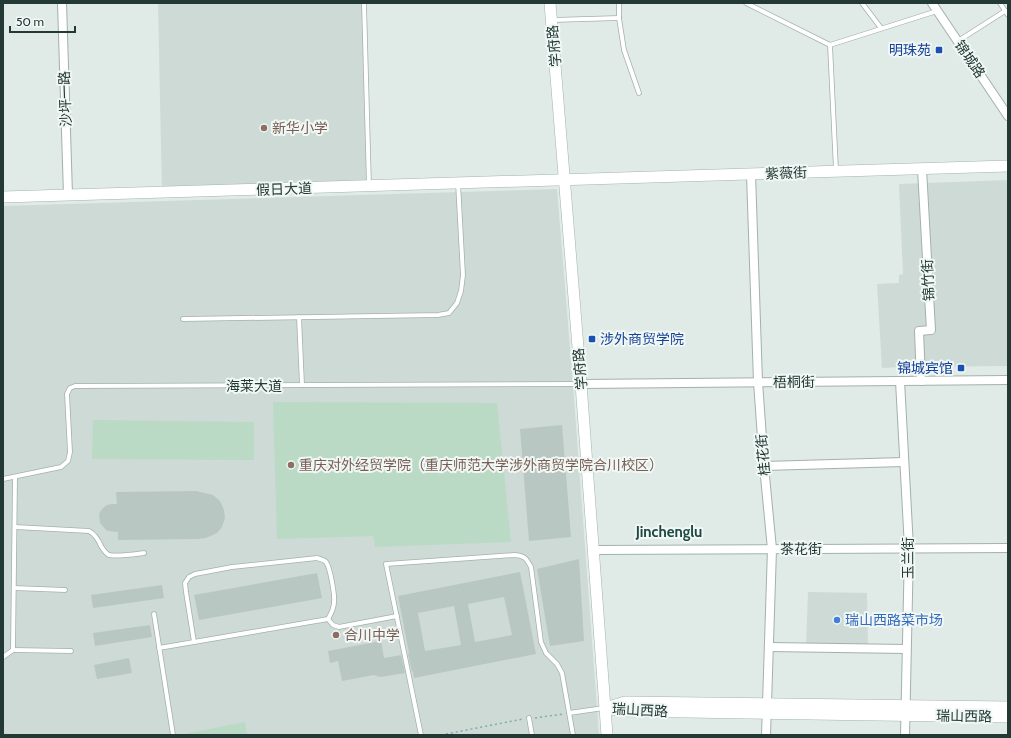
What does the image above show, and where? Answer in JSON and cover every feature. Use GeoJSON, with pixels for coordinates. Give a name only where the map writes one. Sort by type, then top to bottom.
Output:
{"type":"FeatureCollection","features":[{"type":"Feature","properties":{"kind":"main road","name":"学府路"},"geometry":{"type":"LineString","coordinates":[[550,3],[581,384],[607,735]]}},
{"type":"Feature","properties":{"kind":"main road","name":"紫薇街"},"geometry":{"type":"LineString","coordinates":[[564,180],[1008,166]]}},
{"type":"Feature","properties":{"kind":"main road","name":"假日大道"},"geometry":{"type":"LineString","coordinates":[[3,197],[564,180]]}},
{"type":"Feature","properties":{"kind":"main road","name":"瑞山西路"},"geometry":{"type":"LineString","coordinates":[[605,708],[625,711],[767,708],[905,710],[1008,707]]}},
{"type":"Feature","properties":{"kind":"main road","name":"瑞山西路"},"geometry":{"type":"LineString","coordinates":[[905,710],[1008,717]]}},
{"type":"Feature","properties":{"kind":"street","name":"沙坪一路"},"geometry":{"type":"LineString","coordinates":[[62,3],[68,195]]}},
{"type":"Feature","properties":{"kind":"street","name":"锦城路"},"geometry":{"type":"LineString","coordinates":[[932,3],[1008,116]]}},
{"type":"Feature","properties":{"kind":"street","name":"锦竹街"},"geometry":{"type":"LineString","coordinates":[[921,381],[918,331],[931,330],[922,169]]}},
{"type":"Feature","properties":{"kind":"street","name":"桂花街"},"geometry":{"type":"LineString","coordinates":[[751,174],[758,382],[772,549],[766,735]]}},
{"type":"Feature","properties":{"kind":"street","name":"梧桐街"},"geometry":{"type":"LineString","coordinates":[[581,384],[1008,380]]}},
{"type":"Feature","properties":{"kind":"street","name":"玉兰街"},"geometry":{"type":"LineString","coordinates":[[900,381],[909,548],[905,735]]}},
{"type":"Feature","properties":{"kind":"street"},"geometry":{"type":"LineString","coordinates":[[764,466],[904,462]]}},
{"type":"Feature","properties":{"kind":"street","name":"茶花街"},"geometry":{"type":"LineString","coordinates":[[593,550],[1008,548]]}},
{"type":"Feature","properties":{"kind":"street"},"geometry":{"type":"LineString","coordinates":[[770,647],[906,649]]}},
{"type":"Feature","properties":{"kind":"lane"},"geometry":{"type":"LineString","coordinates":[[364,3],[369,186]]}},
{"type":"Feature","properties":{"kind":"lane"},"geometry":{"type":"LineString","coordinates":[[619,3],[619,18],[624,50],[639,93]]}},
{"type":"Feature","properties":{"kind":"lane"},"geometry":{"type":"LineString","coordinates":[[746,3],[830,45],[937,11]]}},
{"type":"Feature","properties":{"kind":"lane"},"geometry":{"type":"LineString","coordinates":[[862,3],[881,28]]}},
{"type":"Feature","properties":{"kind":"lane"},"geometry":{"type":"LineString","coordinates":[[958,41],[1007,13],[1000,3]]}},
{"type":"Feature","properties":{"kind":"lane"},"geometry":{"type":"LineString","coordinates":[[552,20],[619,18]]}},
{"type":"Feature","properties":{"kind":"lane"},"geometry":{"type":"LineString","coordinates":[[830,45],[836,171]]}},
{"type":"Feature","properties":{"kind":"lane"},"geometry":{"type":"LineString","coordinates":[[183,319],[438,315],[449,313],[457,303],[461,291],[463,274],[458,183]]}},
{"type":"Feature","properties":{"kind":"lane"},"geometry":{"type":"LineString","coordinates":[[299,317],[302,385]]}},
{"type":"Feature","properties":{"kind":"lane","name":"海莱大道"},"geometry":{"type":"LineString","coordinates":[[3,480],[61,467],[68,461],[70,452],[67,394],[70,388],[75,386],[581,384]]}},
{"type":"Feature","properties":{"kind":"lane"},"geometry":{"type":"LineString","coordinates":[[14,650],[15,477]]}},
{"type":"Feature","properties":{"kind":"lane"},"geometry":{"type":"LineString","coordinates":[[15,527],[89,531],[94,533],[103,550],[110,555],[115,556],[144,553]]}},
{"type":"Feature","properties":{"kind":"lane"},"geometry":{"type":"LineString","coordinates":[[420,735],[386,564],[515,555],[523,556],[528,560],[531,567],[541,642],[546,653],[557,664],[562,673],[573,735]]}},
{"type":"Feature","properties":{"kind":"lane"},"geometry":{"type":"LineString","coordinates":[[194,642],[185,583],[189,577],[195,574],[232,567],[317,558],[322,559],[326,562],[329,568],[335,600],[333,610],[328,619]]}},
{"type":"Feature","properties":{"kind":"lane"},"geometry":{"type":"LineString","coordinates":[[14,588],[65,590]]}},
{"type":"Feature","properties":{"kind":"lane"},"geometry":{"type":"LineString","coordinates":[[154,614],[173,735]]}},
{"type":"Feature","properties":{"kind":"lane"},"geometry":{"type":"LineString","coordinates":[[328,619],[333,625],[339,627],[397,616]]}},
{"type":"Feature","properties":{"kind":"lane"},"geometry":{"type":"LineString","coordinates":[[159,648],[328,619]]}},
{"type":"Feature","properties":{"kind":"lane"},"geometry":{"type":"LineString","coordinates":[[3,657],[14,650],[71,651]]}},
{"type":"Feature","properties":{"kind":"lane"},"geometry":{"type":"LineString","coordinates":[[569,713],[605,708]]}},
{"type":"Feature","properties":{"kind":"lane"},"geometry":{"type":"LineString","coordinates":[[529,718],[532,735]]}},
{"type":"Feature","properties":{"kind":"path"},"geometry":{"type":"LineString","coordinates":[[441,735],[529,718],[569,713]]}},
{"type":"Feature","properties":{"kind":"shaded area","name":"新华小学"},"geometry":{"type":"Polygon","coordinates":[[[158,3],[364,3],[369,186],[162,192],[158,3]]]}},
{"type":"Feature","properties":{"kind":"shaded area"},"geometry":{"type":"Polygon","coordinates":[[[1008,180],[1008,366],[882,368],[877,284],[899,283],[899,275],[903,274],[899,184],[1008,180]]]}},
{"type":"Feature","properties":{"kind":"shaded area","name":"重庆对外经贸学院（重庆师范大学涉外商贸学院合川校区）"},"geometry":{"type":"Polygon","coordinates":[[[557,189],[599,735],[3,735],[3,206],[557,189]]]}},
{"type":"Feature","properties":{"kind":"shaded area","name":"瑞山西路菜市场"},"geometry":{"type":"Polygon","coordinates":[[[808,592],[867,593],[868,648],[806,647],[808,592]]]}},
{"type":"Feature","properties":{"kind":"green space"},"geometry":{"type":"Polygon","coordinates":[[[273,402],[497,403],[511,542],[375,547],[373,536],[277,539],[273,402]]]}},
{"type":"Feature","properties":{"kind":"green space"},"geometry":{"type":"Polygon","coordinates":[[[93,420],[254,422],[254,460],[92,459],[93,420]]]}},
{"type":"Feature","properties":{"kind":"green space"},"geometry":{"type":"Polygon","coordinates":[[[245,722],[247,735],[179,735],[245,722]]]}},
{"type":"Feature","properties":{"kind":"building"},"geometry":{"type":"Polygon","coordinates":[[[562,425],[571,537],[529,541],[520,429],[562,425]]]}},
{"type":"Feature","properties":{"kind":"building"},"geometry":{"type":"Polygon","coordinates":[[[196,491],[213,495],[220,501],[224,510],[225,518],[222,527],[217,533],[206,538],[118,540],[118,532],[106,530],[100,523],[99,515],[103,508],[107,505],[117,504],[116,492],[196,491]]]}},
{"type":"Feature","properties":{"kind":"building"},"geometry":{"type":"Polygon","coordinates":[[[579,559],[584,641],[550,646],[537,569],[579,559]]]}},
{"type":"Feature","properties":{"kind":"building"},"geometry":{"type":"Polygon","coordinates":[[[520,572],[536,654],[414,678],[398,596],[520,572]],[[504,597],[468,604],[475,642],[512,635],[504,597]],[[454,606],[418,613],[425,651],[461,645],[454,606]]]}},
{"type":"Feature","properties":{"kind":"building"},"geometry":{"type":"Polygon","coordinates":[[[317,573],[322,598],[199,620],[194,595],[317,573]]]}},
{"type":"Feature","properties":{"kind":"building"},"geometry":{"type":"Polygon","coordinates":[[[162,585],[164,598],[93,608],[91,595],[162,585]]]}},
{"type":"Feature","properties":{"kind":"building"},"geometry":{"type":"Polygon","coordinates":[[[150,625],[152,637],[95,646],[93,633],[150,625]]]}},
{"type":"Feature","properties":{"kind":"building"},"geometry":{"type":"Polygon","coordinates":[[[381,641],[384,658],[401,655],[405,673],[380,677],[374,675],[342,681],[338,661],[330,663],[328,651],[381,641]]]}},
{"type":"Feature","properties":{"kind":"building"},"geometry":{"type":"Polygon","coordinates":[[[129,658],[132,673],[97,679],[94,665],[129,658]]]}},
{"type":"Feature","properties":{"kind":"place","name":"明珠苑"},"geometry":{"type":"Point","coordinates":[939,50]}},
{"type":"Feature","properties":{"kind":"place","name":"新华小学"},"geometry":{"type":"Point","coordinates":[264,128]}},
{"type":"Feature","properties":{"kind":"place","name":"涉外商贸学院"},"geometry":{"type":"Point","coordinates":[592,339]}},
{"type":"Feature","properties":{"kind":"place","name":"锦城宾馆"},"geometry":{"type":"Point","coordinates":[961,368]}},
{"type":"Feature","properties":{"kind":"place","name":"重庆对外经贸学院（重庆师范大学涉外商贸学院合川校区）"},"geometry":{"type":"Point","coordinates":[291,465]}},
{"type":"Feature","properties":{"kind":"place","name":"瑞山西路菜市场"},"geometry":{"type":"Point","coordinates":[837,620]}},
{"type":"Feature","properties":{"kind":"place","name":"合川中学"},"geometry":{"type":"Point","coordinates":[336,635]}},
{"type":"Feature","properties":{"kind":"district","name":"Jinchenglu"},"geometry":{"type":"Point","coordinates":[669,532]}}]}
